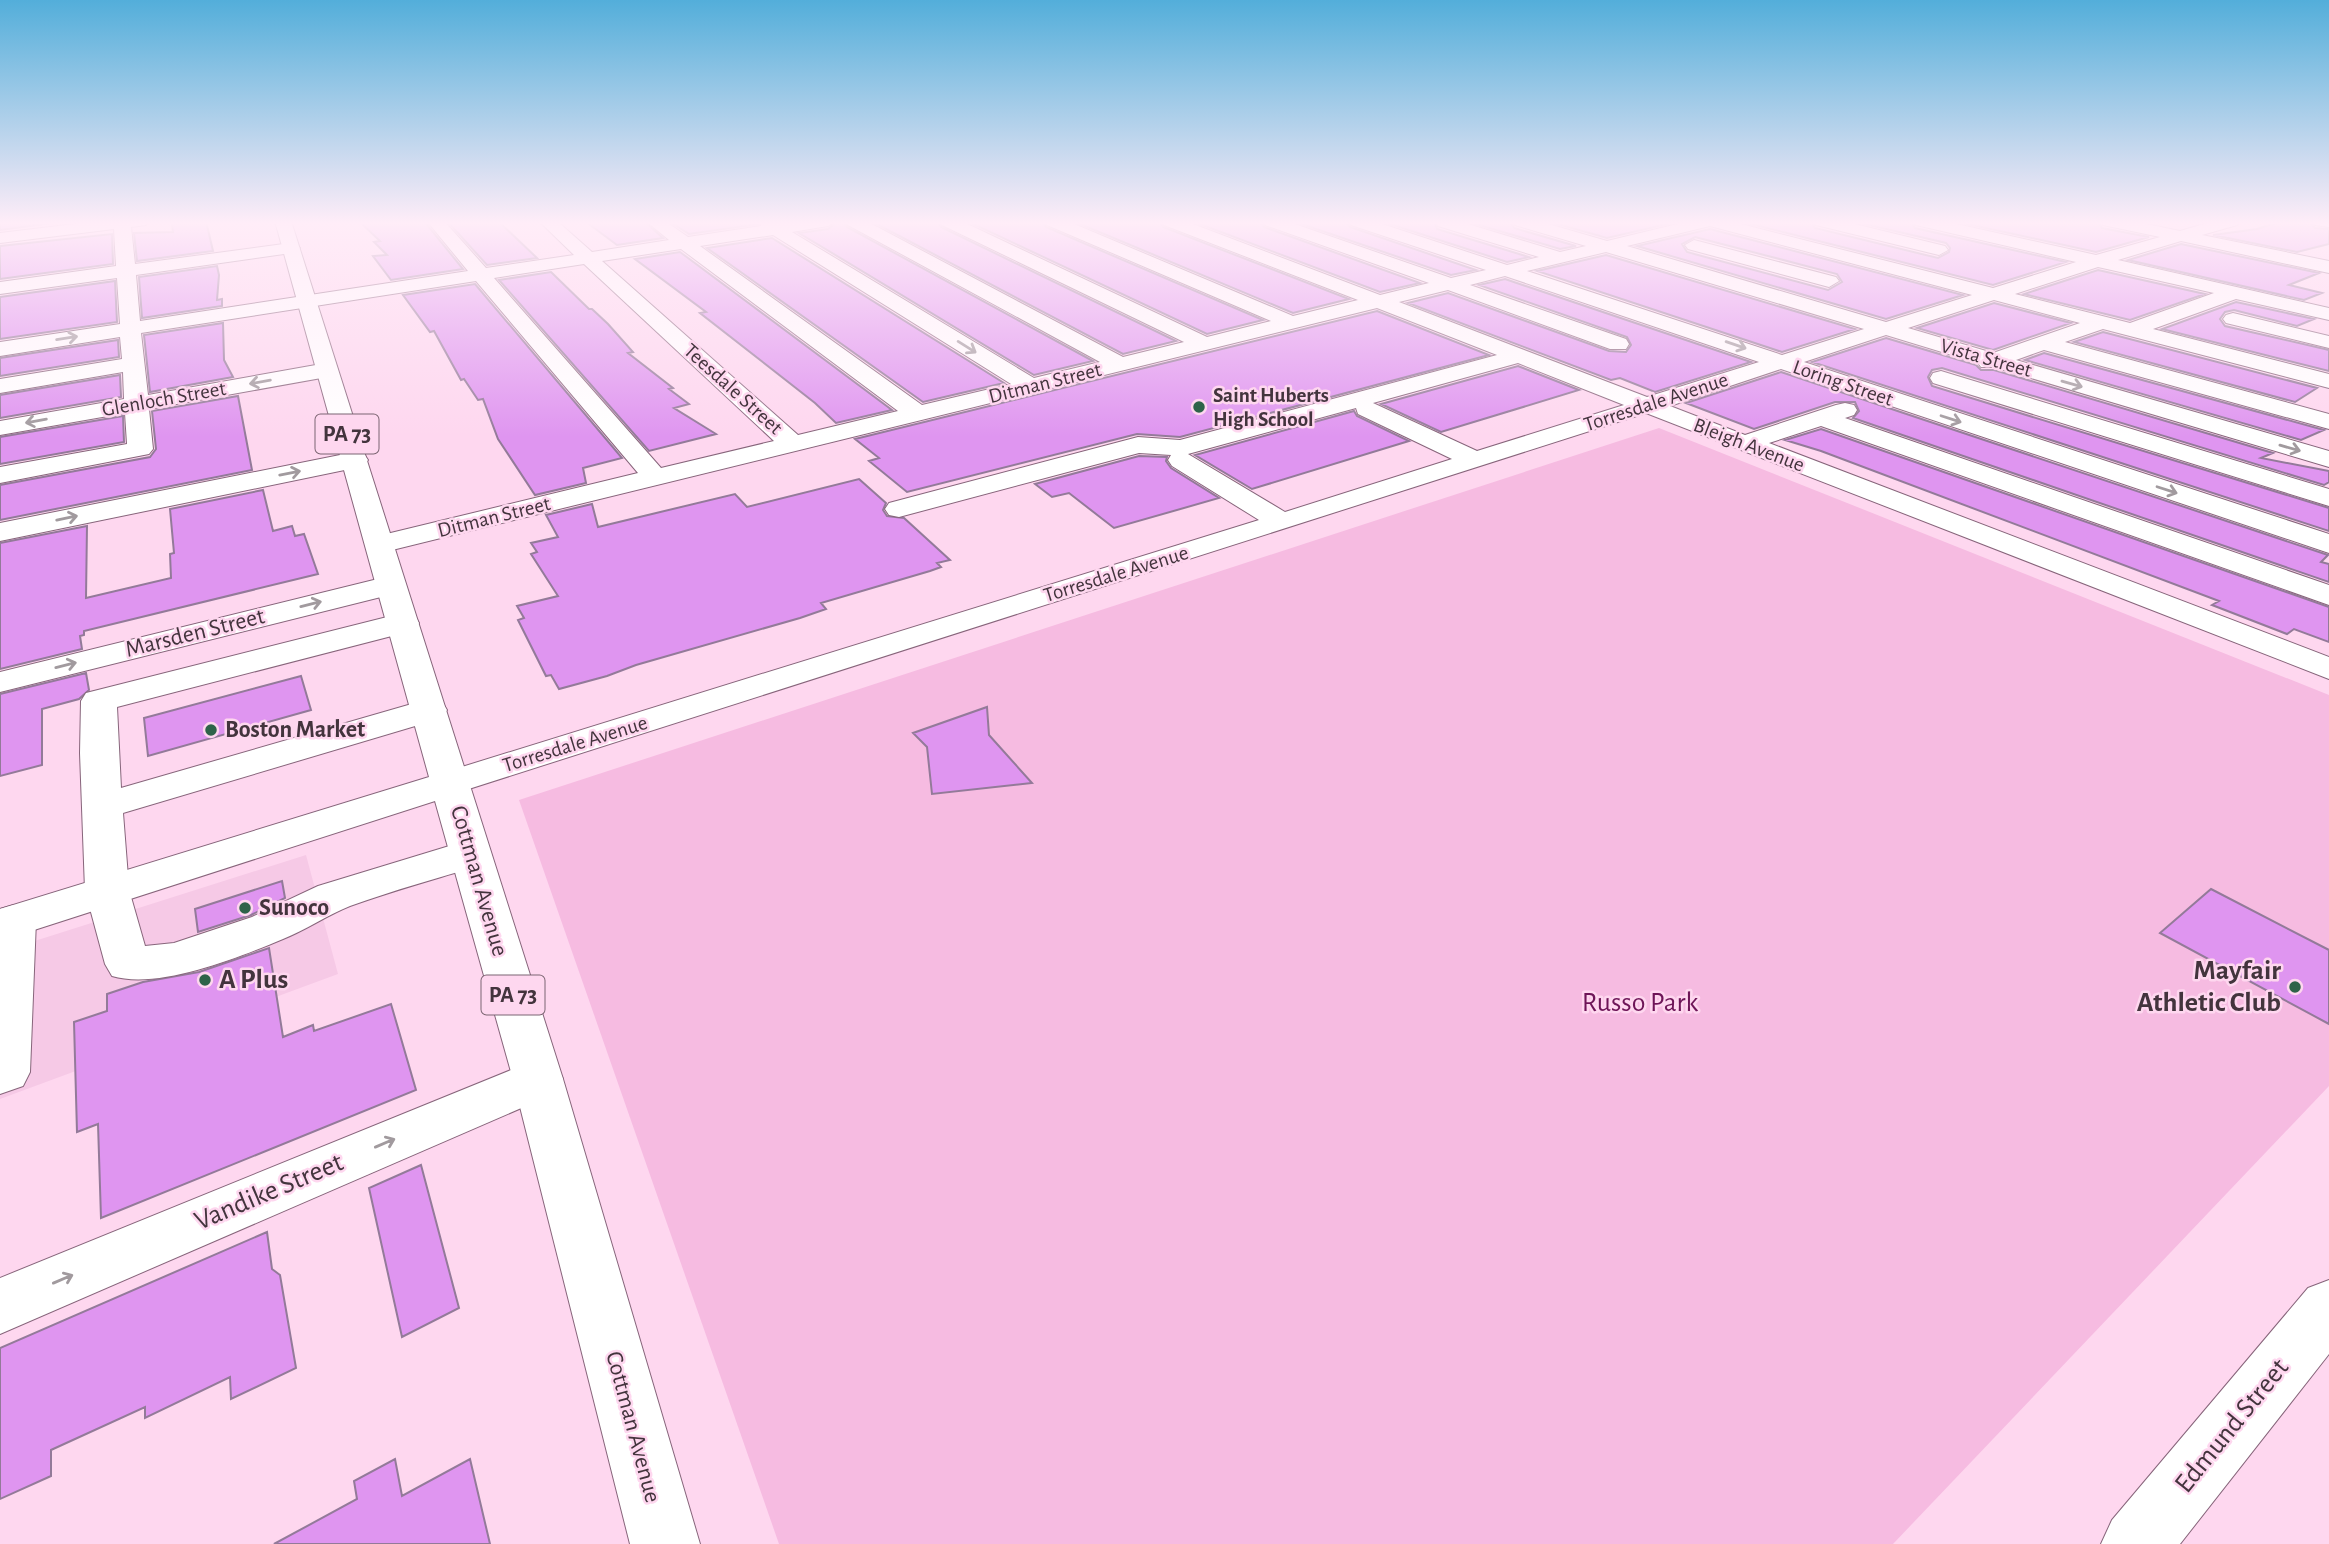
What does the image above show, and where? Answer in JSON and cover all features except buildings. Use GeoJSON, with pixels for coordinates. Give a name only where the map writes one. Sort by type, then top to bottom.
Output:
{"type":"FeatureCollection","features":[{"type":"Feature","properties":{"kind":"street","name":"Cottman Avenue"},"geometry":{"type":"LineString","coordinates":[[304,293],[538,1079],[666,1544]]}},
{"type":"Feature","properties":{"kind":"street"},"geometry":{"type":"LineString","coordinates":[[0,349],[365,293]]}},
{"type":"Feature","properties":{"kind":"street"},"geometry":{"type":"LineString","coordinates":[[499,293],[656,478]]}},
{"type":"Feature","properties":{"kind":"street","name":"Teesdale Street"},"geometry":{"type":"LineString","coordinates":[[627,293],[794,445]]}},
{"type":"Feature","properties":{"kind":"street"},"geometry":{"type":"LineString","coordinates":[[753,293],[918,414]]}},
{"type":"Feature","properties":{"kind":"street"},"geometry":{"type":"LineString","coordinates":[[880,293],[1031,386]]}},
{"type":"Feature","properties":{"kind":"street"},"geometry":{"type":"LineString","coordinates":[[987,293],[1120,365]]}},
{"type":"Feature","properties":{"kind":"street"},"geometry":{"type":"LineString","coordinates":[[1099,293],[1205,344]]}},
{"type":"Feature","properties":{"kind":"street"},"geometry":{"type":"LineString","coordinates":[[1222,293],[1292,323]]}},
{"type":"Feature","properties":{"kind":"street","name":"Bleigh Avenue"},"geometry":{"type":"LineString","coordinates":[[1356,293],[2329,669]]}},
{"type":"Feature","properties":{"kind":"street","name":"Ditman Street"},"geometry":{"type":"LineString","coordinates":[[380,544],[1414,293]]}},
{"type":"Feature","properties":{"kind":"street"},"geometry":{"type":"LineString","coordinates":[[1475,293],[1618,344]]}},
{"type":"Feature","properties":{"kind":"street","name":"Loring Street"},"geometry":{"type":"LineString","coordinates":[[1580,293],[2329,544]]}},
{"type":"Feature","properties":{"kind":"street","name":"Vista Street"},"geometry":{"type":"LineString","coordinates":[[1767,293],[2329,459]]}},
{"type":"Feature","properties":{"kind":"street"},"geometry":{"type":"LineString","coordinates":[[1745,309],[1792,293]]}},
{"type":"Feature","properties":{"kind":"street"},"geometry":{"type":"LineString","coordinates":[[1987,293],[2329,381]]}},
{"type":"Feature","properties":{"kind":"street","name":"Torresdale Avenue"},"geometry":{"type":"LineString","coordinates":[[7,923],[2000,293]]}},
{"type":"Feature","properties":{"kind":"street"},"geometry":{"type":"LineString","coordinates":[[2131,330],[2231,293]]}},
{"type":"Feature","properties":{"kind":"street"},"geometry":{"type":"LineString","coordinates":[[2239,293],[2329,314]]}},
{"type":"Feature","properties":{"kind":"street"},"geometry":{"type":"LineString","coordinates":[[0,475],[140,449],[128,296],[103,299]]}},
{"type":"Feature","properties":{"kind":"street"},"geometry":{"type":"LineString","coordinates":[[2190,309],[2329,342]]}},
{"type":"Feature","properties":{"kind":"street"},"geometry":{"type":"LineString","coordinates":[[900,509],[1138,445],[1181,448],[1532,361],[1618,344],[1707,319]]}},
{"type":"Feature","properties":{"kind":"street"},"geometry":{"type":"LineString","coordinates":[[1745,443],[2103,322]]}},
{"type":"Feature","properties":{"kind":"street"},"geometry":{"type":"LineString","coordinates":[[2043,343],[2329,422]]}},
{"type":"Feature","properties":{"kind":"street"},"geometry":{"type":"LineString","coordinates":[[1141,471],[1532,361]]}},
{"type":"Feature","properties":{"kind":"street"},"geometry":{"type":"LineString","coordinates":[[0,386],[134,364]]}},
{"type":"Feature","properties":{"kind":"street","name":"Glenloch Street"},"geometry":{"type":"LineString","coordinates":[[0,428],[327,370]]}},
{"type":"Feature","properties":{"kind":"street"},"geometry":{"type":"LineString","coordinates":[[1941,378],[2329,498]]}},
{"type":"Feature","properties":{"kind":"street"},"geometry":{"type":"LineString","coordinates":[[1367,409],[1475,460]]}},
{"type":"Feature","properties":{"kind":"street"},"geometry":{"type":"LineString","coordinates":[[1821,418],[2329,596]]}},
{"type":"Feature","properties":{"kind":"street"},"geometry":{"type":"LineString","coordinates":[[111,454],[114,509]]}},
{"type":"Feature","properties":{"kind":"street"},"geometry":{"type":"LineString","coordinates":[[0,532],[355,460]]}},
{"type":"Feature","properties":{"kind":"street"},"geometry":{"type":"LineString","coordinates":[[1181,460],[1282,522]]}},
{"type":"Feature","properties":{"kind":"street","name":"Marsden Street"},"geometry":{"type":"LineString","coordinates":[[0,682],[390,584]]}},
{"type":"Feature","properties":{"kind":"street"},"geometry":{"type":"LineString","coordinates":[[403,623],[99,701],[107,891],[128,964],[176,959],[268,929],[332,896],[470,854]]}},
{"type":"Feature","properties":{"kind":"street"},"geometry":{"type":"LineString","coordinates":[[103,806],[429,710]]}},
{"type":"Feature","properties":{"kind":"street"},"geometry":{"type":"LineString","coordinates":[[0,1074],[5,1072],[7,923]]}},
{"type":"Feature","properties":{"kind":"street","name":"Vandike Street"},"geometry":{"type":"LineString","coordinates":[[0,1306],[538,1079]]}},
{"type":"Feature","properties":{"kind":"street","name":"Edmund Street"},"geometry":{"type":"LineString","coordinates":[[2136,1544],[2329,1308]]}},
{"type":"Feature","properties":{"kind":"shaded area"},"geometry":{"type":"Polygon","coordinates":[[[306,855],[338,974],[0,1099],[0,952],[306,855]]]}},
{"type":"Feature","properties":{"kind":"green space","name":"Russo Park"},"geometry":{"type":"Polygon","coordinates":[[[1659,428],[2329,695],[2329,1086],[1893,1544],[779,1544],[519,800],[1659,428]]]}},
{"type":"Feature","properties":{"kind":"place","name":"Saint Huberts High School"},"geometry":{"type":"Point","coordinates":[1199,407]}},
{"type":"Feature","properties":{"kind":"place","name":"Boston Market"},"geometry":{"type":"Point","coordinates":[211,730]}},
{"type":"Feature","properties":{"kind":"place","name":"Sunoco"},"geometry":{"type":"Point","coordinates":[245,908]}},
{"type":"Feature","properties":{"kind":"place","name":"A Plus"},"geometry":{"type":"Point","coordinates":[205,980]}},
{"type":"Feature","properties":{"kind":"place","name":"Mayfair Athletic Club"},"geometry":{"type":"Point","coordinates":[2295,987]}}]}
